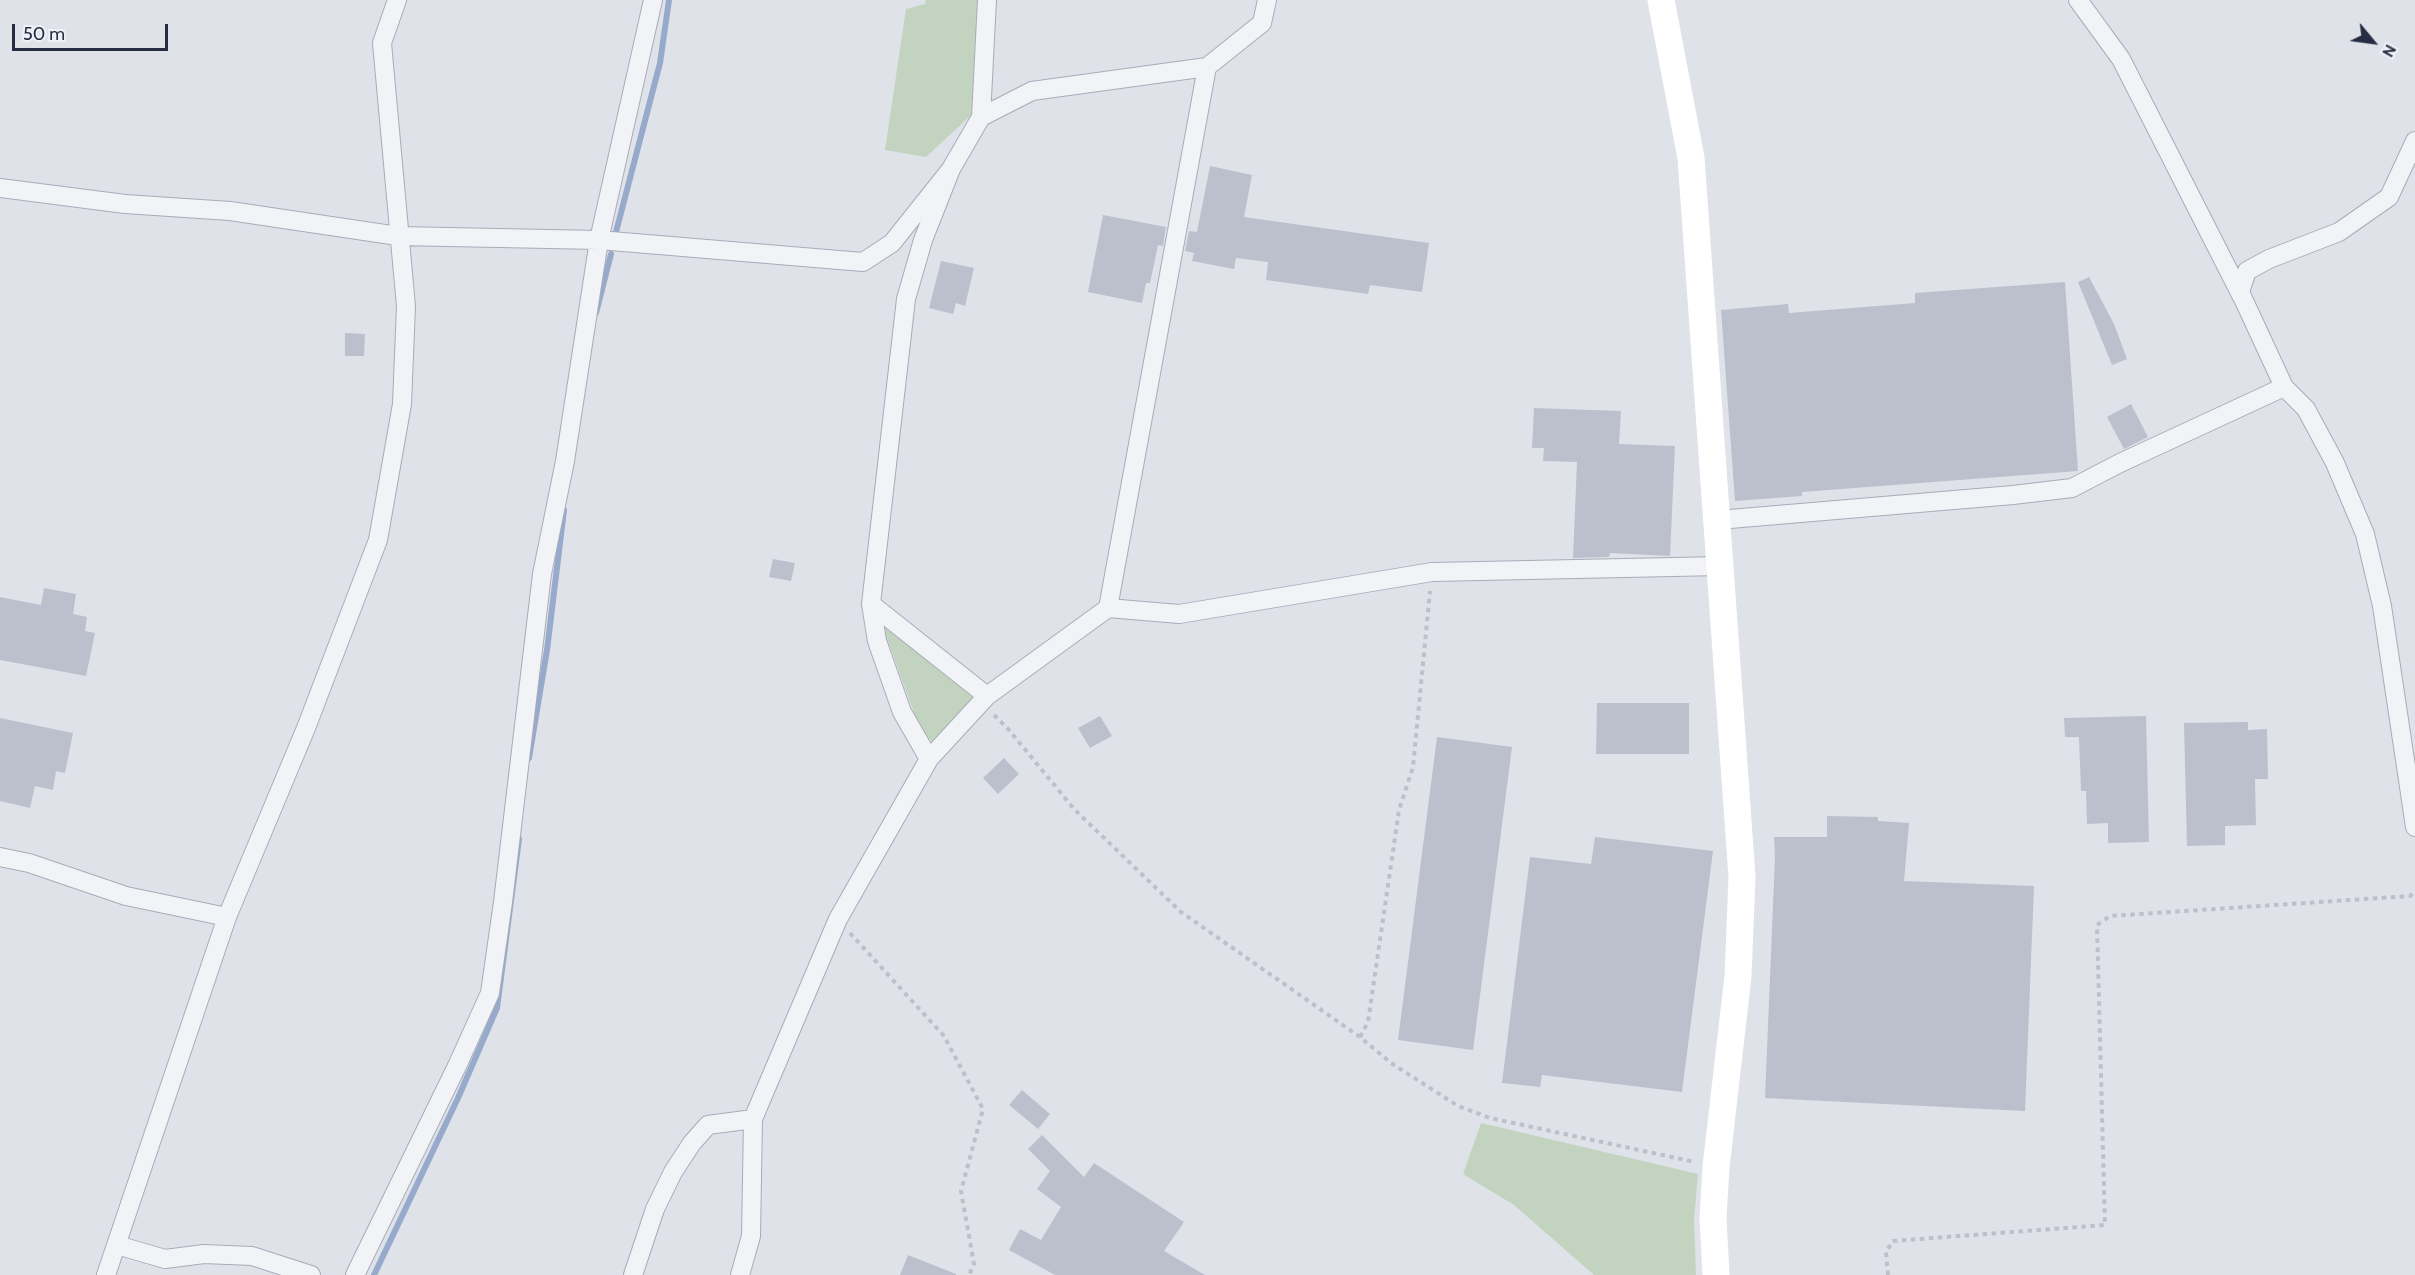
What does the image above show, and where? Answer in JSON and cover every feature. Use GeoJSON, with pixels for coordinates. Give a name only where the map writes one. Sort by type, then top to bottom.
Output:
{"type":"FeatureCollection","features":[{"type":"Feature","properties":{"kind":"street"},"geometry":{"type":"LineString","coordinates":[[106,1275],[226,917],[306,728],[378,540],[402,404],[406,306],[382,43],[397,0]]}},
{"type":"Feature","properties":{"kind":"street"},"geometry":{"type":"LineString","coordinates":[[355,1275],[490,993],[542,574],[566,461],[599,240],[653,0]]}},
{"type":"Feature","properties":{"kind":"street"},"geometry":{"type":"LineString","coordinates":[[929,759],[902,712],[877,641],[871,604],[906,299],[923,240],[951,169],[981,117],[987,0]]}},
{"type":"Feature","properties":{"kind":"street"},"geometry":{"type":"LineString","coordinates":[[981,117],[1032,92],[1207,68],[1262,23],[1267,0]]}},
{"type":"Feature","properties":{"kind":"street"},"geometry":{"type":"LineString","coordinates":[[1661,0],[1691,158],[1742,877],[1738,976],[1716,1167],[1713,1218],[1716,1275]]}},
{"type":"Feature","properties":{"kind":"street"},"geometry":{"type":"LineString","coordinates":[[2078,0],[2121,59],[2242,298],[2284,387],[2306,409],[2335,463],[2365,534],[2382,606],[2415,827]]}},
{"type":"Feature","properties":{"kind":"street"},"geometry":{"type":"LineString","coordinates":[[1108,608],[1207,68]]}},
{"type":"Feature","properties":{"kind":"street"},"geometry":{"type":"LineString","coordinates":[[2242,298],[2240,292],[2247,271],[2268,259],[2339,232],[2389,197],[2415,141]]}},
{"type":"Feature","properties":{"kind":"street"},"geometry":{"type":"LineString","coordinates":[[0,188],[125,204],[230,210],[398,237],[599,240],[863,262],[892,243],[951,169]]}},
{"type":"Feature","properties":{"kind":"street"},"geometry":{"type":"LineString","coordinates":[[1718,520],[2072,488],[2120,463],[2284,387]]}},
{"type":"Feature","properties":{"kind":"street"},"geometry":{"type":"LineString","coordinates":[[740,1275],[751,1236],[753,1119],[838,919],[929,759],[984,699],[1108,608],[1179,614],[1432,572],[1721,566]]}},
{"type":"Feature","properties":{"kind":"street"},"geometry":{"type":"LineString","coordinates":[[871,604],[984,699]]}},
{"type":"Feature","properties":{"kind":"street"},"geometry":{"type":"LineString","coordinates":[[0,857],[29,863],[126,897],[226,917]]}},
{"type":"Feature","properties":{"kind":"street"},"geometry":{"type":"LineString","coordinates":[[633,1275],[655,1209],[673,1172],[692,1143],[708,1125],[753,1119]]}},
{"type":"Feature","properties":{"kind":"street"},"geometry":{"type":"LineString","coordinates":[[117,1245],[165,1259],[204,1254],[252,1256],[311,1275]]}},
{"type":"Feature","properties":{"kind":"path"},"geometry":{"type":"LineString","coordinates":[[1360,1037],[1368,1022],[1399,810],[1413,767],[1432,572]]}},
{"type":"Feature","properties":{"kind":"path"},"geometry":{"type":"LineString","coordinates":[[984,699],[1074,809],[1181,912],[1360,1037],[1391,1064],[1458,1106],[1490,1118],[1716,1167]]}},
{"type":"Feature","properties":{"kind":"path"},"geometry":{"type":"LineString","coordinates":[[1888,1275],[1886,1252],[1893,1241],[2105,1225],[2097,925],[2110,916],[2410,896],[2415,891]]}},
{"type":"Feature","properties":{"kind":"path"},"geometry":{"type":"LineString","coordinates":[[838,919],[944,1036],[983,1109],[961,1191],[974,1264],[969,1275]]}},
{"type":"Feature","properties":{"kind":"green space"},"geometry":{"type":"Polygon","coordinates":[[[926,0],[977,0],[981,106],[926,157],[885,150],[906,9],[925,4],[926,0]]]}},
{"type":"Feature","properties":{"kind":"green space"},"geometry":{"type":"Polygon","coordinates":[[[881,622],[979,698],[935,744],[921,732],[881,622]]]}},
{"type":"Feature","properties":{"kind":"green space"},"geometry":{"type":"Polygon","coordinates":[[[1481,1123],[1698,1174],[1694,1220],[1696,1275],[1594,1275],[1514,1205],[1463,1174],[1481,1123]]]}},
{"type":"Feature","properties":{"kind":"building"},"geometry":{"type":"Polygon","coordinates":[[[1210,166],[1252,175],[1244,217],[1429,243],[1422,292],[1370,285],[1368,294],[1266,280],[1268,262],[1236,258],[1234,269],[1192,261],[1194,253],[1185,251],[1189,231],[1197,232],[1210,166]]]}},
{"type":"Feature","properties":{"kind":"building"},"geometry":{"type":"Polygon","coordinates":[[[1103,215],[1166,227],[1163,246],[1158,245],[1150,283],[1146,283],[1142,303],[1088,292],[1103,215]]]}},
{"type":"Feature","properties":{"kind":"building"},"geometry":{"type":"Polygon","coordinates":[[[941,261],[974,268],[965,306],[956,303],[953,314],[929,308],[941,261]]]}},
{"type":"Feature","properties":{"kind":"building"},"geometry":{"type":"Polygon","coordinates":[[[2089,277],[2114,324],[2127,359],[2112,365],[2078,282],[2089,277]]]}},
{"type":"Feature","properties":{"kind":"building"},"geometry":{"type":"Polygon","coordinates":[[[2065,282],[2078,471],[1802,492],[1802,496],[1735,501],[1721,310],[1788,304],[1789,313],[1915,303],[1915,293],[2065,282]]]}},
{"type":"Feature","properties":{"kind":"building"},"geometry":{"type":"Polygon","coordinates":[[[345,333],[365,334],[364,356],[345,356],[345,333]]]}},
{"type":"Feature","properties":{"kind":"building"},"geometry":{"type":"Polygon","coordinates":[[[2131,404],[2148,437],[2124,449],[2107,417],[2131,404]]]}},
{"type":"Feature","properties":{"kind":"building"},"geometry":{"type":"Polygon","coordinates":[[[1534,408],[1621,411],[1619,444],[1675,446],[1670,556],[1610,553],[1609,557],[1573,558],[1577,462],[1543,461],[1544,448],[1532,448],[1534,408]]]}},
{"type":"Feature","properties":{"kind":"building"},"geometry":{"type":"Polygon","coordinates":[[[773,559],[795,563],[791,581],[769,577],[773,559]]]}},
{"type":"Feature","properties":{"kind":"building"},"geometry":{"type":"Polygon","coordinates":[[[44,588],[76,594],[73,614],[87,617],[85,631],[95,633],[86,676],[0,660],[0,597],[41,605],[44,588]]]}},
{"type":"Feature","properties":{"kind":"building"},"geometry":{"type":"Polygon","coordinates":[[[1597,703],[1689,703],[1689,754],[1596,754],[1597,703]]]}},
{"type":"Feature","properties":{"kind":"building"},"geometry":{"type":"Polygon","coordinates":[[[1100,716],[1112,736],[1090,748],[1078,728],[1100,716]]]}},
{"type":"Feature","properties":{"kind":"building"},"geometry":{"type":"Polygon","coordinates":[[[2146,716],[2149,842],[2108,843],[2108,823],[2087,824],[2086,791],[2081,791],[2079,737],[2065,737],[2064,718],[2146,716]]]}},
{"type":"Feature","properties":{"kind":"building"},"geometry":{"type":"Polygon","coordinates":[[[0,718],[73,733],[65,773],[56,771],[53,790],[35,786],[30,808],[0,801],[0,718]]]}},
{"type":"Feature","properties":{"kind":"building"},"geometry":{"type":"Polygon","coordinates":[[[2248,722],[2248,730],[2267,729],[2268,779],[2255,779],[2256,825],[2225,826],[2225,845],[2187,846],[2184,723],[2248,722]]]}},
{"type":"Feature","properties":{"kind":"building"},"geometry":{"type":"Polygon","coordinates":[[[1437,737],[1512,747],[1473,1050],[1398,1040],[1437,737]]]}},
{"type":"Feature","properties":{"kind":"building"},"geometry":{"type":"Polygon","coordinates":[[[1004,758],[1019,774],[998,794],[983,778],[1004,758]]]}},
{"type":"Feature","properties":{"kind":"building"},"geometry":{"type":"Polygon","coordinates":[[[1827,816],[1878,817],[1878,821],[1909,823],[1904,881],[2034,886],[2025,1111],[1765,1098],[1774,837],[1827,837],[1827,816]]]}},
{"type":"Feature","properties":{"kind":"building"},"geometry":{"type":"Polygon","coordinates":[[[1595,837],[1713,851],[1682,1092],[1542,1075],[1540,1087],[1502,1083],[1530,857],[1591,864],[1595,837]]]}},
{"type":"Feature","properties":{"kind":"building"},"geometry":{"type":"Polygon","coordinates":[[[1022,1090],[1050,1114],[1038,1129],[1009,1105],[1022,1090]]]}},
{"type":"Feature","properties":{"kind":"building"},"geometry":{"type":"Polygon","coordinates":[[[1042,1135],[1084,1177],[1094,1163],[1184,1222],[1164,1251],[1205,1275],[1055,1275],[1009,1250],[1020,1229],[1041,1240],[1061,1207],[1037,1189],[1050,1171],[1028,1149],[1042,1135]]]}},
{"type":"Feature","properties":{"kind":"building"},"geometry":{"type":"Polygon","coordinates":[[[908,1255],[956,1274],[956,1275],[900,1275],[908,1255]]]}},
{"type":"Feature","properties":{"kind":"waterway"},"geometry":{"type":"LineString","coordinates":[[616,232],[660,63],[669,0]]}},
{"type":"Feature","properties":{"kind":"waterway"},"geometry":{"type":"LineString","coordinates":[[596,313],[611,254]]}},
{"type":"Feature","properties":{"kind":"waterway"},"geometry":{"type":"LineString","coordinates":[[529,758],[547,650],[564,510]]}},
{"type":"Feature","properties":{"kind":"waterway"},"geometry":{"type":"LineString","coordinates":[[374,1275],[458,1098],[497,1008],[519,839]]}}]}
